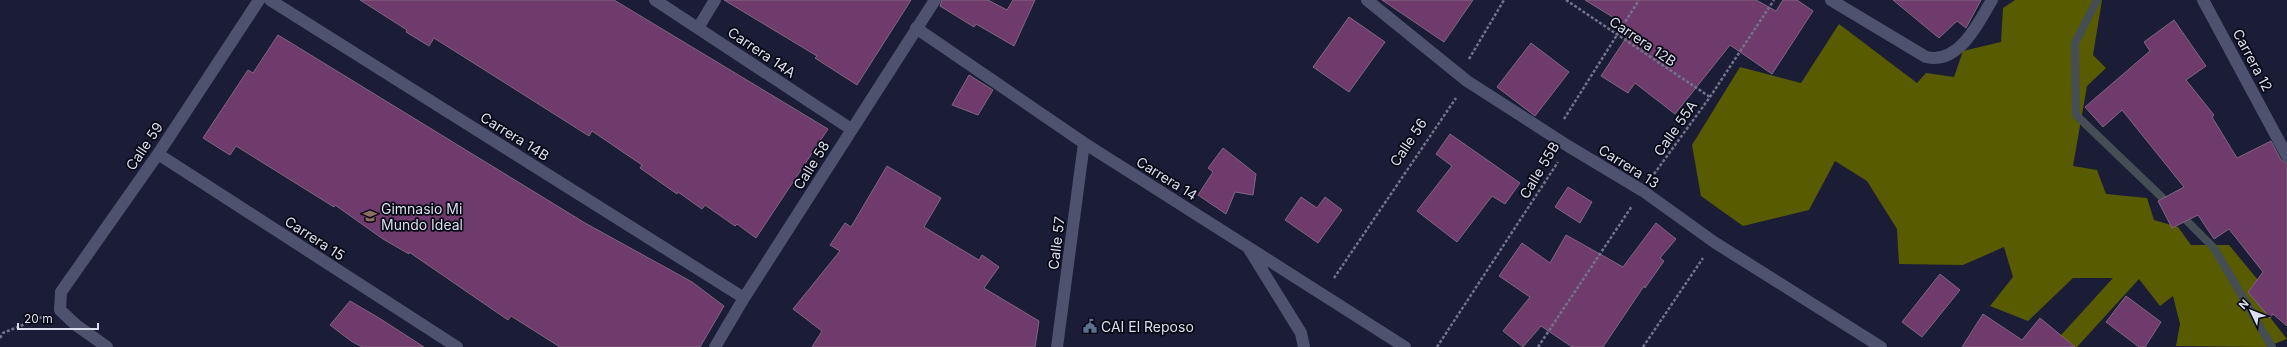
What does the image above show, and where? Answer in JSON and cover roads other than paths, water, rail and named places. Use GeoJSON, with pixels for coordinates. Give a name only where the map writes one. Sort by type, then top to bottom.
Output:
{"type":"FeatureCollection","features":[{"type":"Feature","properties":{"kind":"street","name":"Calle 59"},"geometry":{"type":"LineString","coordinates":[[107,347],[76,325],[60,310],[61,292],[158,154],[259,0]]}},
{"type":"Feature","properties":{"kind":"street","name":"Carrera 14B"},"geometry":{"type":"LineString","coordinates":[[270,0],[744,298]]}},
{"type":"Feature","properties":{"kind":"street","name":"Carrera 14A"},"geometry":{"type":"LineString","coordinates":[[655,0],[851,129]]}},
{"type":"Feature","properties":{"kind":"street"},"geometry":{"type":"LineString","coordinates":[[698,28],[715,0]]}},
{"type":"Feature","properties":{"kind":"street","name":"Calle 58"},"geometry":{"type":"LineString","coordinates":[[715,347],[744,298],[851,129],[935,0]]}},
{"type":"Feature","properties":{"kind":"street","name":"Carrera 13"},"geometry":{"type":"LineString","coordinates":[[1367,0],[1467,81],[1568,146],[1643,191],[1714,242],[1877,346]]}},
{"type":"Feature","properties":{"kind":"street"},"geometry":{"type":"LineString","coordinates":[[1832,0],[1926,57],[1937,58],[1959,48],[1968,38],[1992,0]]}},
{"type":"Feature","properties":{"kind":"street","name":"Carrera 12"},"geometry":{"type":"LineString","coordinates":[[2204,0],[2287,156]]}},
{"type":"Feature","properties":{"kind":"street","name":"Carrera 14"},"geometry":{"type":"LineString","coordinates":[[916,28],[1084,143],[1405,347]]}},
{"type":"Feature","properties":{"kind":"street","name":"Calle 57"},"geometry":{"type":"LineString","coordinates":[[1057,347],[1084,143]]}},
{"type":"Feature","properties":{"kind":"street","name":"Carrera 15"},"geometry":{"type":"LineString","coordinates":[[158,154],[457,347]]}},
{"type":"Feature","properties":{"kind":"street"},"geometry":{"type":"LineString","coordinates":[[1248,246],[1301,333],[1304,347]]}},
{"type":"Feature","properties":{"kind":"waterway"},"geometry":{"type":"LineString","coordinates":[[2097,0],[2075,43],[2076,115],[2170,205]]}},
{"type":"Feature","properties":{"kind":"waterway"},"geometry":{"type":"LineString","coordinates":[[2179,213],[2214,248],[2272,347]]}},
{"type":"Feature","properties":{"kind":"place","name":"Gimnasio Mi Mundo Ideal"},"geometry":{"type":"Point","coordinates":[370,216]}},
{"type":"Feature","properties":{"kind":"place","name":"CAI El Reposo"},"geometry":{"type":"Point","coordinates":[1090,326]}}]}
